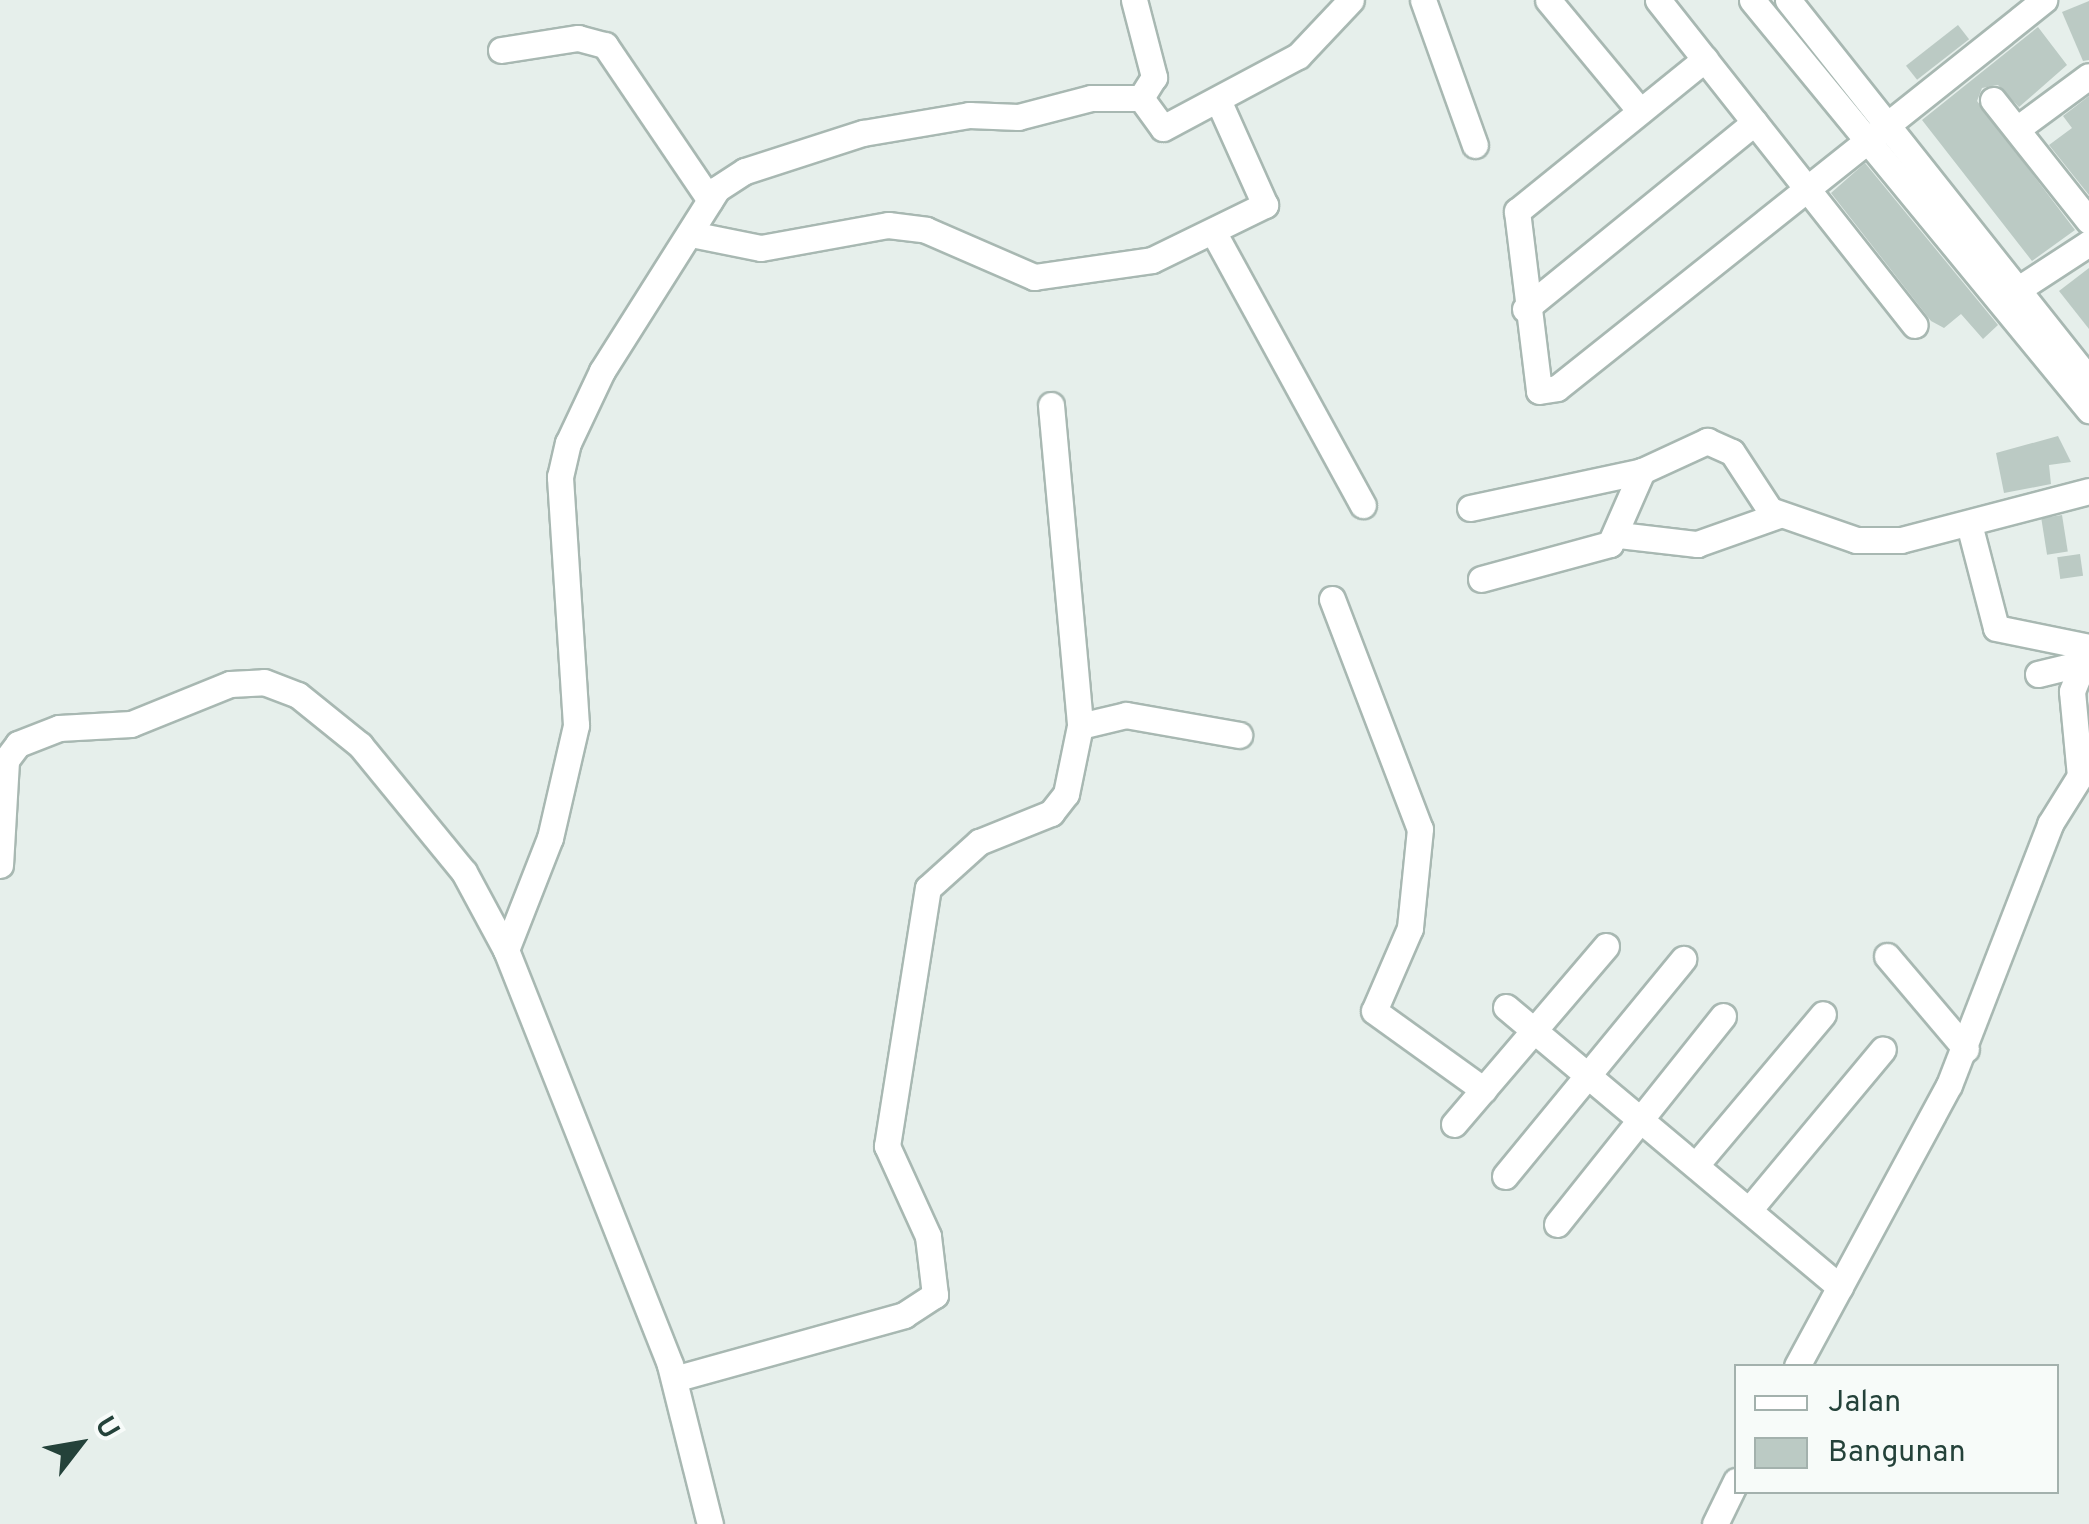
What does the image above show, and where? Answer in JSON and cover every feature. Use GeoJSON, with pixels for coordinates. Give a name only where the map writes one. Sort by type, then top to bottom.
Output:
{"type":"FeatureCollection","features":[{"type":"Feature","properties":{"kind":"street"},"geometry":{"type":"LineString","coordinates":[[1134,0],[1154,77],[1141,98]]}},
{"type":"Feature","properties":{"kind":"street"},"geometry":{"type":"LineString","coordinates":[[1141,98],[1164,128],[1298,56],[1351,0]]}},
{"type":"Feature","properties":{"kind":"street"},"geometry":{"type":"LineString","coordinates":[[1424,0],[1475,145]]}},
{"type":"Feature","properties":{"kind":"street"},"geometry":{"type":"LineString","coordinates":[[1548,0],[1640,110]]}},
{"type":"Feature","properties":{"kind":"street"},"geometry":{"type":"LineString","coordinates":[[1658,0],[1914,325]]}},
{"type":"Feature","properties":{"kind":"street"},"geometry":{"type":"LineString","coordinates":[[1752,0],[1877,130],[2017,290],[2089,380]]}},
{"type":"Feature","properties":{"kind":"street"},"geometry":{"type":"LineString","coordinates":[[1788,0],[1877,130],[2089,410]]}},
{"type":"Feature","properties":{"kind":"street"},"geometry":{"type":"LineString","coordinates":[[1704,59],[1517,211],[1535,385],[1546,393],[2044,0]]}},
{"type":"Feature","properties":{"kind":"street"},"geometry":{"type":"LineString","coordinates":[[500,50],[578,38],[605,45],[710,200]]}},
{"type":"Feature","properties":{"kind":"street"},"geometry":{"type":"LineString","coordinates":[[2016,130],[2089,76]]}},
{"type":"Feature","properties":{"kind":"street"},"geometry":{"type":"LineString","coordinates":[[506,950],[550,838],[576,725],[560,478],[568,443],[602,371],[710,200],[745,171],[863,133],[1141,98]]}},
{"type":"Feature","properties":{"kind":"street"},"geometry":{"type":"LineString","coordinates":[[691,234],[762,248],[888,225],[926,230],[1034,276],[1152,260],[1215,235],[1264,204],[1218,100]]}},
{"type":"Feature","properties":{"kind":"street"},"geometry":{"type":"LineString","coordinates":[[1993,100],[2089,221]]}},
{"type":"Feature","properties":{"kind":"street"},"geometry":{"type":"LineString","coordinates":[[1525,309],[1755,122]]}},
{"type":"Feature","properties":{"kind":"street"},"geometry":{"type":"LineString","coordinates":[[1215,235],[1363,505]]}},
{"type":"Feature","properties":{"kind":"street"},"geometry":{"type":"LineString","coordinates":[[2017,290],[2089,243]]}},
{"type":"Feature","properties":{"kind":"street"},"geometry":{"type":"LineString","coordinates":[[674,1379],[904,1315],[934,1296],[936,1260],[895,1169],[887,1124],[928,888],[978,842],[1051,814],[1066,794],[1080,726],[1051,406]]}},
{"type":"Feature","properties":{"kind":"street"},"geometry":{"type":"LineString","coordinates":[[1470,508],[1642,472],[1722,442],[1778,514]]}},
{"type":"Feature","properties":{"kind":"street"},"geometry":{"type":"LineString","coordinates":[[1619,535],[1642,472]]}},
{"type":"Feature","properties":{"kind":"street"},"geometry":{"type":"LineString","coordinates":[[1481,579],[1619,535],[1697,544],[1778,514],[1882,542],[1969,524],[2089,491]]}},
{"type":"Feature","properties":{"kind":"street"},"geometry":{"type":"LineString","coordinates":[[1969,524],[1996,628],[2087,653]]}},
{"type":"Feature","properties":{"kind":"street"},"geometry":{"type":"LineString","coordinates":[[1332,599],[1420,829],[1410,928],[1374,1011],[1484,1090]]}},
{"type":"Feature","properties":{"kind":"street"},"geometry":{"type":"LineString","coordinates":[[2038,674],[2087,653]]}},
{"type":"Feature","properties":{"kind":"street"},"geometry":{"type":"LineString","coordinates":[[1798,1364],[1966,1049],[2050,824],[2080,776],[2072,691],[2087,653]]}},
{"type":"Feature","properties":{"kind":"street"},"geometry":{"type":"LineString","coordinates":[[0,865],[0,781],[18,744],[59,728],[131,724],[230,684],[264,682],[298,695],[360,745],[464,872],[506,950],[674,1379],[710,1524]]}},
{"type":"Feature","properties":{"kind":"street"},"geometry":{"type":"LineString","coordinates":[[1080,726],[1126,715],[1239,735]]}},
{"type":"Feature","properties":{"kind":"street"},"geometry":{"type":"LineString","coordinates":[[1454,1124],[1606,946]]}},
{"type":"Feature","properties":{"kind":"street"},"geometry":{"type":"LineString","coordinates":[[1887,956],[1966,1049]]}},
{"type":"Feature","properties":{"kind":"street"},"geometry":{"type":"LineString","coordinates":[[1505,1176],[1683,959]]}},
{"type":"Feature","properties":{"kind":"street"},"geometry":{"type":"LineString","coordinates":[[1506,1008],[1840,1287]]}},
{"type":"Feature","properties":{"kind":"street"},"geometry":{"type":"LineString","coordinates":[[1696,1166],[1823,1014]]}},
{"type":"Feature","properties":{"kind":"street"},"geometry":{"type":"LineString","coordinates":[[1558,1224],[1724,1016]]}},
{"type":"Feature","properties":{"kind":"street"},"geometry":{"type":"LineString","coordinates":[[1749,1210],[1883,1049]]}},
{"type":"Feature","properties":{"kind":"street"},"geometry":{"type":"LineString","coordinates":[[1715,1524],[1734,1486]]}},
{"type":"Feature","properties":{"kind":"building"},"geometry":{"type":"Polygon","coordinates":[[[2089,1],[2089,60],[2083,61],[2062,12],[2089,1]]]}},
{"type":"Feature","properties":{"kind":"building"},"geometry":{"type":"Polygon","coordinates":[[[1958,25],[1969,39],[1917,80],[1906,66],[1958,25]]]}},
{"type":"Feature","properties":{"kind":"building"},"geometry":{"type":"Polygon","coordinates":[[[2038,27],[2067,65],[2019,107],[1998,85],[1982,88],[1977,101],[2075,230],[2032,261],[1922,120],[2038,27]]]}},
{"type":"Feature","properties":{"kind":"building"},"geometry":{"type":"Polygon","coordinates":[[[2089,96],[2089,195],[2049,145],[2072,128],[2063,116],[2089,96]]]}},
{"type":"Feature","properties":{"kind":"building"},"geometry":{"type":"Polygon","coordinates":[[[1865,163],[1998,325],[1983,339],[1961,314],[1944,328],[1931,321],[1831,193],[1865,163]]]}},
{"type":"Feature","properties":{"kind":"building"},"geometry":{"type":"Polygon","coordinates":[[[2089,268],[2089,329],[2059,291],[2089,268]]]}},
{"type":"Feature","properties":{"kind":"building"},"geometry":{"type":"Polygon","coordinates":[[[2058,436],[2071,462],[2049,465],[2051,484],[2004,493],[1996,453],[2058,436]]]}},
{"type":"Feature","properties":{"kind":"building"},"geometry":{"type":"Polygon","coordinates":[[[2062,515],[2068,552],[2047,555],[2041,518],[2062,515]]]}},
{"type":"Feature","properties":{"kind":"building"},"geometry":{"type":"Polygon","coordinates":[[[2080,554],[2083,576],[2060,579],[2057,557],[2080,554]]]}}]}
